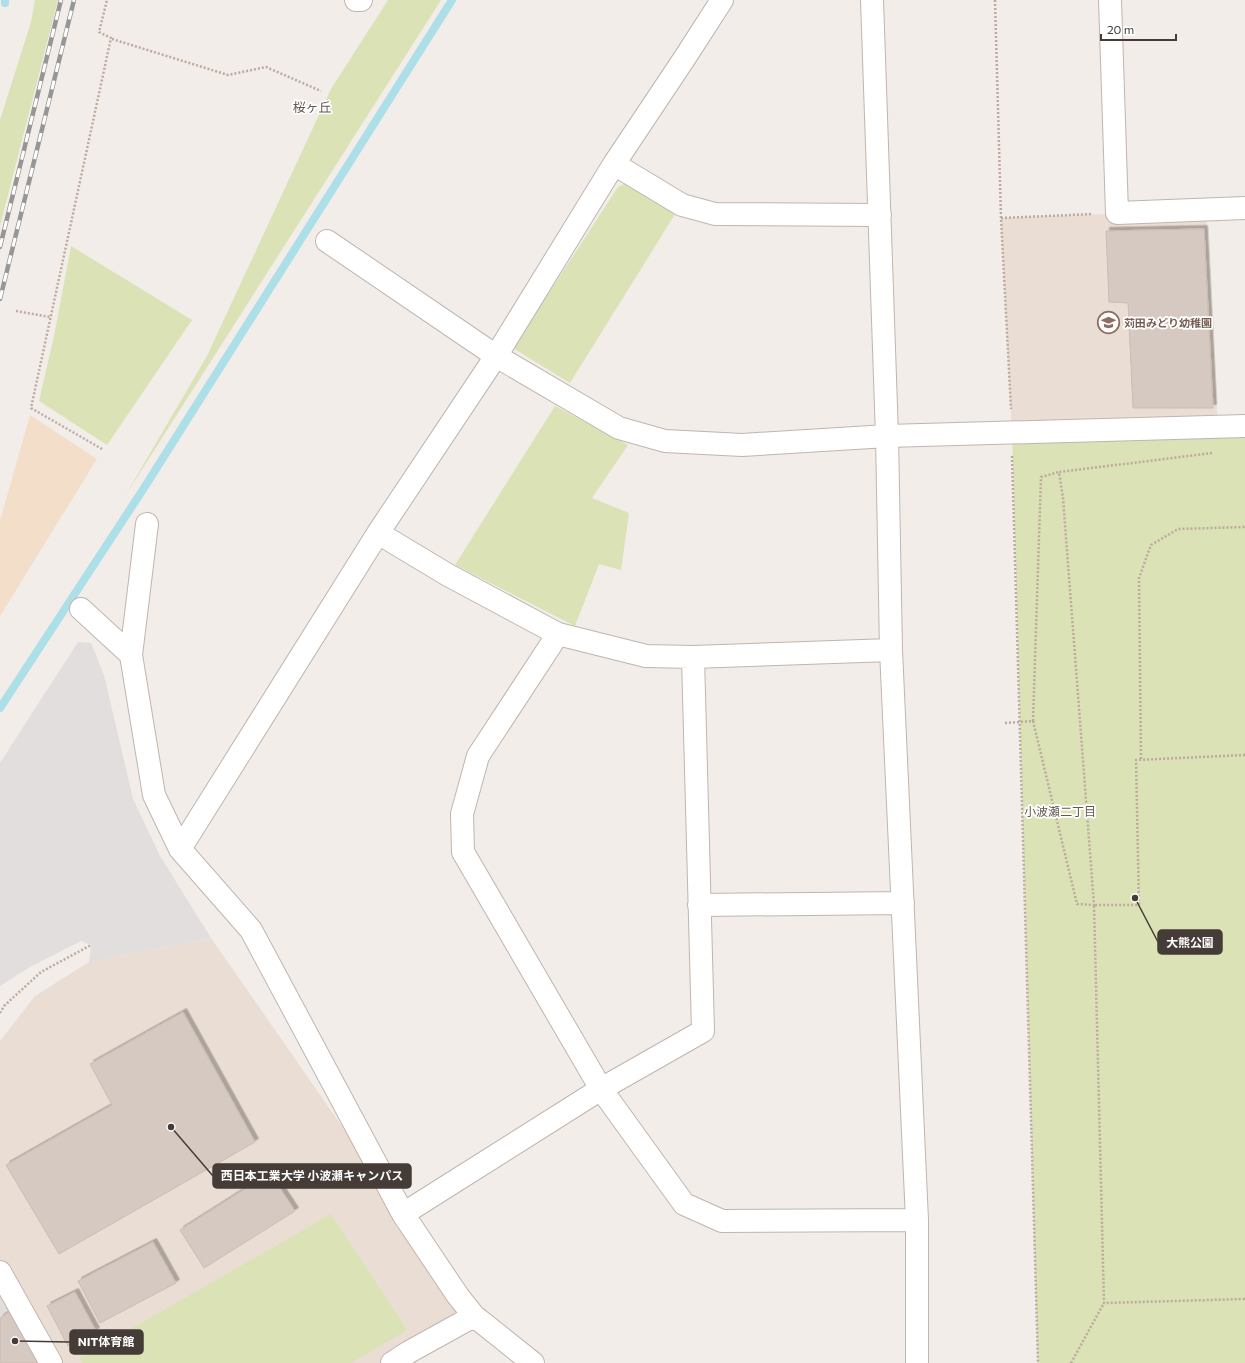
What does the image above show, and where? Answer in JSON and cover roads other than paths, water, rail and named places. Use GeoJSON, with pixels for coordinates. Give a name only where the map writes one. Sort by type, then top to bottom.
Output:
{"type":"FeatureCollection","features":[{"type":"Feature","properties":{"kind":"street"},"geometry":{"type":"LineString","coordinates":[[356,0],[361,0]]}},
{"type":"Feature","properties":{"kind":"street"},"geometry":{"type":"LineString","coordinates":[[180,849],[378,533],[496,356],[614,164],[722,0]]}},
{"type":"Feature","properties":{"kind":"street"},"geometry":{"type":"LineString","coordinates":[[872,0],[887,436],[891,650],[916,1220],[916,1363]]}},
{"type":"Feature","properties":{"kind":"street"},"geometry":{"type":"LineString","coordinates":[[1110,0],[1117,213],[1245,208]]}},
{"type":"Feature","properties":{"kind":"street"},"geometry":{"type":"LineString","coordinates":[[614,164],[682,205],[716,214],[880,215]]}},
{"type":"Feature","properties":{"kind":"street"},"geometry":{"type":"LineString","coordinates":[[327,241],[496,356],[619,428],[665,441],[742,445],[887,436],[1245,426]]}},
{"type":"Feature","properties":{"kind":"street"},"geometry":{"type":"LineString","coordinates":[[146,524],[131,655],[154,795],[180,849],[251,930],[403,1214],[458,1296],[474,1316],[533,1363]]}},
{"type":"Feature","properties":{"kind":"street"},"geometry":{"type":"LineString","coordinates":[[378,533],[448,575],[558,634],[646,656],[891,650]]}},
{"type":"Feature","properties":{"kind":"street"},"geometry":{"type":"LineString","coordinates":[[81,609],[131,655]]}},
{"type":"Feature","properties":{"kind":"street"},"geometry":{"type":"LineString","coordinates":[[558,634],[478,756],[462,814],[464,852],[601,1089],[684,1204],[722,1221],[916,1220]]}},
{"type":"Feature","properties":{"kind":"street"},"geometry":{"type":"LineString","coordinates":[[403,1214],[601,1089],[703,1031],[693,656]]}},
{"type":"Feature","properties":{"kind":"street"},"geometry":{"type":"LineString","coordinates":[[699,905],[903,903]]}},
{"type":"Feature","properties":{"kind":"street"},"geometry":{"type":"LineString","coordinates":[[0,1272],[51,1363]]}},
{"type":"Feature","properties":{"kind":"street"},"geometry":{"type":"LineString","coordinates":[[392,1363],[474,1316]]}},
{"type":"Feature","properties":{"kind":"waterway"},"geometry":{"type":"LineString","coordinates":[[0,708],[144,488],[452,0]]}},
{"type":"Feature","properties":{"kind":"railway"},"geometry":{"type":"LineString","coordinates":[[0,247],[61,0]]}},
{"type":"Feature","properties":{"kind":"railway"},"geometry":{"type":"LineString","coordinates":[[0,299],[74,0]]}},
{"type":"Feature","properties":{"kind":"place","name":"苅田みどり幼稚園"},"geometry":{"type":"Point","coordinates":[1109,322]}},
{"type":"Feature","properties":{"kind":"place","name":"大熊公園"},"geometry":{"type":"Point","coordinates":[1135,898]}},
{"type":"Feature","properties":{"kind":"place","name":"西日本工業大学 小波瀬キャンパス"},"geometry":{"type":"Point","coordinates":[171,1127]}},
{"type":"Feature","properties":{"kind":"place","name":"NIT体育館"},"geometry":{"type":"Point","coordinates":[15,1341]}},
{"type":"Feature","properties":{"kind":"district","name":"桜ヶ丘"},"geometry":{"type":"Point","coordinates":[312,107]}},
{"type":"Feature","properties":{"kind":"district","name":"小波瀬二丁目"},"geometry":{"type":"Point","coordinates":[1060,811]}}]}
